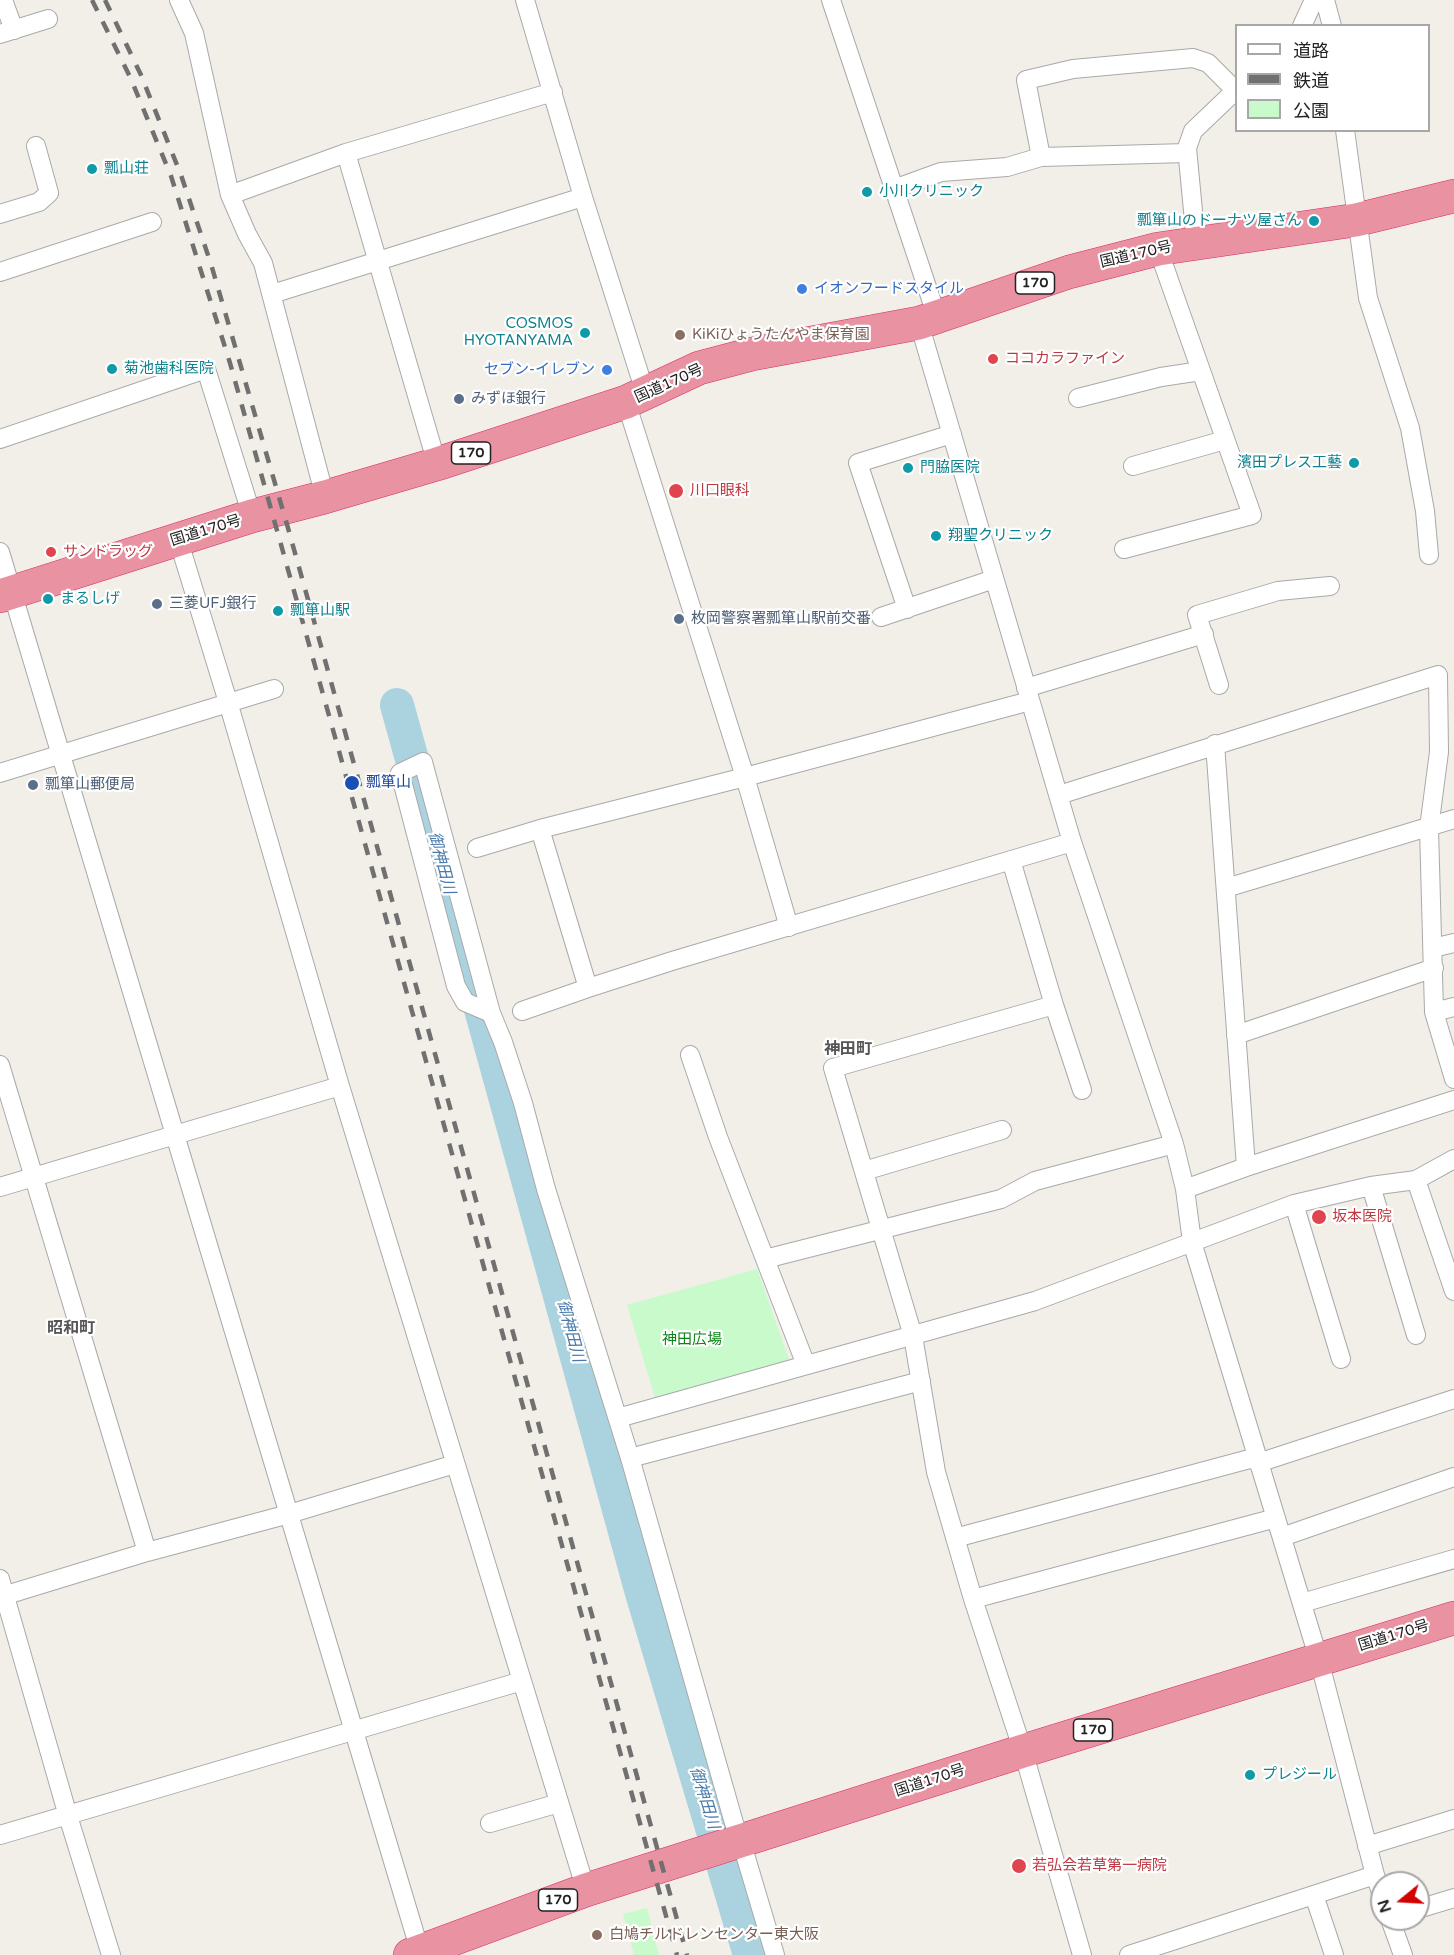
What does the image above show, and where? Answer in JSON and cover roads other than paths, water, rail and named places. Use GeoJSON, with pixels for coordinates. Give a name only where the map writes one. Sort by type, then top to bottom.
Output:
{"type":"FeatureCollection","features":[{"type":"Feature","properties":{"kind":"highway","name":"国道170号"},"geometry":{"type":"LineString","coordinates":[[6,594],[252,516],[437,464],[638,387],[752,354],[928,320],[1069,272],[1158,249],[1356,220],[1454,195]]}},
{"type":"Feature","properties":{"kind":"highway","name":"国道170号"},"geometry":{"type":"LineString","coordinates":[[415,1953],[586,1890],[1023,1751],[1454,1618]]}},
{"type":"Feature","properties":{"kind":"street"},"geometry":{"type":"LineString","coordinates":[[3,0],[7,32],[48,19]]}},
{"type":"Feature","properties":{"kind":"street"},"geometry":{"type":"LineString","coordinates":[[179,0],[194,33],[230,195],[263,264],[272,294],[325,497]]}},
{"type":"Feature","properties":{"kind":"street"},"geometry":{"type":"LineString","coordinates":[[525,0],[638,387],[745,777],[789,927]]}},
{"type":"Feature","properties":{"kind":"street"},"geometry":{"type":"LineString","coordinates":[[831,0],[894,189],[928,320],[952,434],[1072,842],[1174,1144],[1185,1189],[1192,1242],[1319,1660],[1374,1871]]}},
{"type":"Feature","properties":{"kind":"street"},"geometry":{"type":"LineString","coordinates":[[1303,24],[1314,0]]}},
{"type":"Feature","properties":{"kind":"street"},"geometry":{"type":"LineString","coordinates":[[1325,0],[1331,24]]}},
{"type":"Feature","properties":{"kind":"street"},"geometry":{"type":"LineString","coordinates":[[1041,157],[1026,80],[1073,69],[1194,58],[1208,63],[1235,90]]}},
{"type":"Feature","properties":{"kind":"street"},"geometry":{"type":"LineString","coordinates":[[230,195],[346,153],[553,92]]}},
{"type":"Feature","properties":{"kind":"street"},"geometry":{"type":"LineString","coordinates":[[1196,242],[1187,148],[1193,131],[1235,92]]}},
{"type":"Feature","properties":{"kind":"street"},"geometry":{"type":"LineString","coordinates":[[1345,132],[1368,298],[1410,428],[1425,510],[1429,555]]}},
{"type":"Feature","properties":{"kind":"street"},"geometry":{"type":"LineString","coordinates":[[0,214],[39,202],[49,193],[36,146]]}},
{"type":"Feature","properties":{"kind":"street"},"geometry":{"type":"LineString","coordinates":[[346,153],[437,464]]}},
{"type":"Feature","properties":{"kind":"street"},"geometry":{"type":"LineString","coordinates":[[894,189],[941,172],[1007,167],[1041,157],[1187,153]]}},
{"type":"Feature","properties":{"kind":"street"},"geometry":{"type":"LineString","coordinates":[[272,294],[583,196]]}},
{"type":"Feature","properties":{"kind":"street"},"geometry":{"type":"LineString","coordinates":[[0,272],[152,222]]}},
{"type":"Feature","properties":{"kind":"street"},"geometry":{"type":"LineString","coordinates":[[1124,549],[1252,515],[1158,249]]}},
{"type":"Feature","properties":{"kind":"street"},"geometry":{"type":"LineString","coordinates":[[0,439],[206,369],[252,516]]}},
{"type":"Feature","properties":{"kind":"street"},"geometry":{"type":"LineString","coordinates":[[1078,398],[1161,377],[1201,371]]}},
{"type":"Feature","properties":{"kind":"street"},"geometry":{"type":"LineString","coordinates":[[907,609],[858,463],[952,434]]}},
{"type":"Feature","properties":{"kind":"street"},"geometry":{"type":"LineString","coordinates":[[1132,466],[1225,440]]}},
{"type":"Feature","properties":{"kind":"street"},"geometry":{"type":"LineString","coordinates":[[178,540],[228,702],[340,1086],[586,1890]]}},
{"type":"Feature","properties":{"kind":"street"},"geometry":{"type":"LineString","coordinates":[[0,552],[6,594],[61,754],[353,1732],[415,1953]]}},
{"type":"Feature","properties":{"kind":"street"},"geometry":{"type":"LineString","coordinates":[[881,617],[994,579]]}},
{"type":"Feature","properties":{"kind":"street"},"geometry":{"type":"LineString","coordinates":[[1219,685],[1197,615],[1278,591],[1330,586]]}},
{"type":"Feature","properties":{"kind":"street"},"geometry":{"type":"LineString","coordinates":[[477,848],[745,777],[1028,694],[1204,634]]}},
{"type":"Feature","properties":{"kind":"street"},"geometry":{"type":"LineString","coordinates":[[1059,795],[1438,675],[1446,750],[1429,828],[1434,1012],[1454,1079]]}},
{"type":"Feature","properties":{"kind":"street"},"geometry":{"type":"LineString","coordinates":[[0,773],[274,689]]}},
{"type":"Feature","properties":{"kind":"street"},"geometry":{"type":"LineString","coordinates":[[1215,744],[1246,1167]]}},
{"type":"Feature","properties":{"kind":"street"},"geometry":{"type":"LineString","coordinates":[[487,1012],[465,1002],[456,986],[400,773],[423,762],[487,1012],[503,1042],[522,1101],[546,1190],[630,1458],[734,1823],[727,1846],[775,1955]]}},
{"type":"Feature","properties":{"kind":"street"},"geometry":{"type":"LineString","coordinates":[[1226,888],[1454,819]]}},
{"type":"Feature","properties":{"kind":"street"},"geometry":{"type":"LineString","coordinates":[[540,830],[588,988]]}},
{"type":"Feature","properties":{"kind":"street"},"geometry":{"type":"LineString","coordinates":[[522,1011],[672,961],[1072,842]]}},
{"type":"Feature","properties":{"kind":"street"},"geometry":{"type":"LineString","coordinates":[[1011,860],[1082,1090]]}},
{"type":"Feature","properties":{"kind":"street"},"geometry":{"type":"LineString","coordinates":[[1433,948],[1454,943]]}},
{"type":"Feature","properties":{"kind":"street"},"geometry":{"type":"LineString","coordinates":[[1236,1035],[1434,968]]}},
{"type":"Feature","properties":{"kind":"street"},"geometry":{"type":"LineString","coordinates":[[1054,1005],[833,1068],[883,1229],[913,1336],[936,1472],[973,1599],[1023,1751],[1082,1955]]}},
{"type":"Feature","properties":{"kind":"street"},"geometry":{"type":"LineString","coordinates":[[1434,1012],[1454,1007]]}},
{"type":"Feature","properties":{"kind":"street"},"geometry":{"type":"LineString","coordinates":[[690,1055],[718,1137],[806,1365]]}},
{"type":"Feature","properties":{"kind":"street"},"geometry":{"type":"LineString","coordinates":[[0,1065],[147,1552]]}},
{"type":"Feature","properties":{"kind":"street"},"geometry":{"type":"LineString","coordinates":[[0,1187],[340,1086]]}},
{"type":"Feature","properties":{"kind":"street"},"geometry":{"type":"LineString","coordinates":[[1185,1189],[1454,1100]]}},
{"type":"Feature","properties":{"kind":"street"},"geometry":{"type":"LineString","coordinates":[[864,1171],[1002,1130]]}},
{"type":"Feature","properties":{"kind":"street"},"geometry":{"type":"LineString","coordinates":[[765,1258],[1001,1199],[1035,1181],[1174,1144]]}},
{"type":"Feature","properties":{"kind":"street"},"geometry":{"type":"LineString","coordinates":[[618,1418],[1035,1301],[1294,1204],[1371,1186],[1416,1180],[1454,1159]]}},
{"type":"Feature","properties":{"kind":"street"},"geometry":{"type":"LineString","coordinates":[[1416,1180],[1454,1291]]}},
{"type":"Feature","properties":{"kind":"street"},"geometry":{"type":"LineString","coordinates":[[1371,1186],[1416,1335]]}},
{"type":"Feature","properties":{"kind":"street"},"geometry":{"type":"LineString","coordinates":[[1294,1204],[1341,1359]]}},
{"type":"Feature","properties":{"kind":"street"},"geometry":{"type":"LineString","coordinates":[[630,1458],[921,1381]]}},
{"type":"Feature","properties":{"kind":"street"},"geometry":{"type":"LineString","coordinates":[[955,1538],[1258,1460],[1454,1399]]}},
{"type":"Feature","properties":{"kind":"street"},"geometry":{"type":"LineString","coordinates":[[111,1955],[2,1591],[288,1514],[455,1464]]}},
{"type":"Feature","properties":{"kind":"street"},"geometry":{"type":"LineString","coordinates":[[1282,1537],[1454,1478]]}},
{"type":"Feature","properties":{"kind":"street"},"geometry":{"type":"LineString","coordinates":[[973,1599],[1276,1518]]}},
{"type":"Feature","properties":{"kind":"street"},"geometry":{"type":"LineString","coordinates":[[1302,1603],[1454,1559]]}},
{"type":"Feature","properties":{"kind":"street"},"geometry":{"type":"LineString","coordinates":[[0,1835],[522,1681]]}},
{"type":"Feature","properties":{"kind":"street"},"geometry":{"type":"LineString","coordinates":[[490,1823],[559,1803]]}},
{"type":"Feature","properties":{"kind":"street"},"geometry":{"type":"LineString","coordinates":[[1367,1846],[1454,1819]]}},
{"type":"Feature","properties":{"kind":"street"},"geometry":{"type":"LineString","coordinates":[[1129,1955],[1370,1877]]}},
{"type":"Feature","properties":{"kind":"street"},"geometry":{"type":"LineString","coordinates":[[1314,1895],[1334,1955]]}},
{"type":"Feature","properties":{"kind":"street"},"geometry":{"type":"LineString","coordinates":[[1430,1905],[1454,1898]]}},
{"type":"Feature","properties":{"kind":"street"},"geometry":{"type":"LineString","coordinates":[[1394,1931],[1403,1955]]}},
{"type":"Feature","properties":{"kind":"waterway","name":"御神田川"},"geometry":{"type":"LineString","coordinates":[[397,705],[642,1593],[750,1955]]}},
{"type":"Feature","properties":{"kind":"railway"},"geometry":{"type":"LineString","coordinates":[[92,0],[131,79],[171,176],[230,363],[677,1955]]}},
{"type":"Feature","properties":{"kind":"railway"},"geometry":{"type":"LineString","coordinates":[[105,0],[141,75],[181,175],[211,264],[288,528],[687,1955]]}},
{"type":"Feature","properties":{"kind":"place","name":"瓢山荘"},"geometry":{"type":"Point","coordinates":[92,169]}},
{"type":"Feature","properties":{"kind":"place","name":"小川クリニック"},"geometry":{"type":"Point","coordinates":[867,192]}},
{"type":"Feature","properties":{"kind":"place","name":"瓢箪山のドーナツ屋さん"},"geometry":{"type":"Point","coordinates":[1314,221]}},
{"type":"Feature","properties":{"kind":"place","name":"イオンフードスタイル"},"geometry":{"type":"Point","coordinates":[802,289]}},
{"type":"Feature","properties":{"kind":"place","name":"COSMOS HYOTANYAMA"},"geometry":{"type":"Point","coordinates":[585,333]}},
{"type":"Feature","properties":{"kind":"place","name":"KiKiひょうたんやま保育園"},"geometry":{"type":"Point","coordinates":[680,335]}},
{"type":"Feature","properties":{"kind":"place","name":"ココカラファイン"},"geometry":{"type":"Point","coordinates":[993,359]}},
{"type":"Feature","properties":{"kind":"place","name":"菊池歯科医院"},"geometry":{"type":"Point","coordinates":[112,369]}},
{"type":"Feature","properties":{"kind":"place","name":"セブン-イレブン"},"geometry":{"type":"Point","coordinates":[607,370]}},
{"type":"Feature","properties":{"kind":"place","name":"みずほ銀行"},"geometry":{"type":"Point","coordinates":[459,399]}},
{"type":"Feature","properties":{"kind":"place","name":"濱田プレス工藝"},"geometry":{"type":"Point","coordinates":[1354,463]}},
{"type":"Feature","properties":{"kind":"place","name":"門脇医院"},"geometry":{"type":"Point","coordinates":[908,468]}},
{"type":"Feature","properties":{"kind":"place","name":"川口眼科"},"geometry":{"type":"Point","coordinates":[676,491]}},
{"type":"Feature","properties":{"kind":"place","name":"翔聖クリニック"},"geometry":{"type":"Point","coordinates":[936,536]}},
{"type":"Feature","properties":{"kind":"place","name":"サンドラッグ"},"geometry":{"type":"Point","coordinates":[51,552]}},
{"type":"Feature","properties":{"kind":"place","name":"まるしげ"},"geometry":{"type":"Point","coordinates":[48,599]}},
{"type":"Feature","properties":{"kind":"place","name":"三菱UFJ銀行"},"geometry":{"type":"Point","coordinates":[157,604]}},
{"type":"Feature","properties":{"kind":"place","name":"瓢箪山駅"},"geometry":{"type":"Point","coordinates":[278,611]}},
{"type":"Feature","properties":{"kind":"place","name":"枚岡警察署瓢箪山駅前交番"},"geometry":{"type":"Point","coordinates":[679,619]}},
{"type":"Feature","properties":{"kind":"place","name":"瓢箪山"},"geometry":{"type":"Point","coordinates":[352,783]}},
{"type":"Feature","properties":{"kind":"place","name":"瓢箪山郵便局"},"geometry":{"type":"Point","coordinates":[33,785]}},
{"type":"Feature","properties":{"kind":"place","name":"坂本医院"},"geometry":{"type":"Point","coordinates":[1319,1217]}},
{"type":"Feature","properties":{"kind":"place","name":"プレジール"},"geometry":{"type":"Point","coordinates":[1250,1775]}},
{"type":"Feature","properties":{"kind":"place","name":"若弘会若草第一病院"},"geometry":{"type":"Point","coordinates":[1019,1866]}},
{"type":"Feature","properties":{"kind":"place","name":"白鳩チルドレンセンター東大阪"},"geometry":{"type":"Point","coordinates":[597,1935]}},
{"type":"Feature","properties":{"kind":"district","name":"神田町"},"geometry":{"type":"Point","coordinates":[848,1050]}},
{"type":"Feature","properties":{"kind":"district","name":"昭和町"},"geometry":{"type":"Point","coordinates":[71,1329]}},
{"type":"Feature","properties":{"kind":"park label","name":"神田広場"},"geometry":{"type":"Point","coordinates":[692,1340]}}]}
